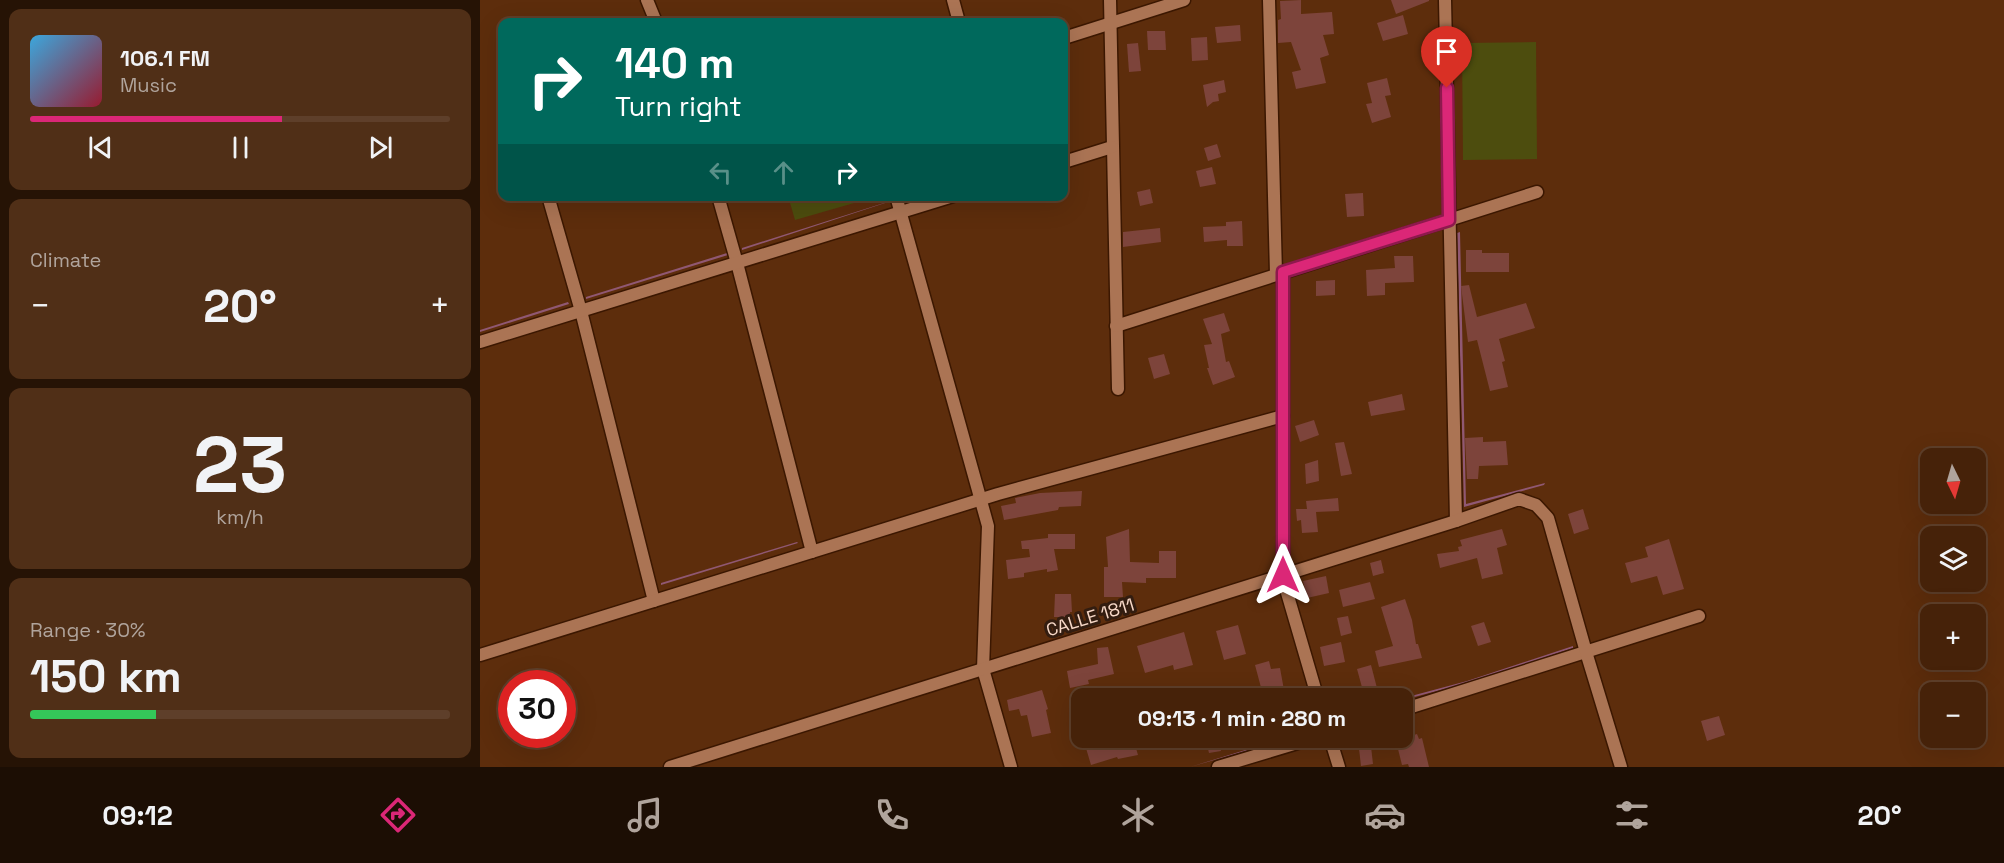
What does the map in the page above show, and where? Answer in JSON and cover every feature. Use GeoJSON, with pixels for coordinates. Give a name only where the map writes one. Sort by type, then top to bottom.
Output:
{"type":"FeatureCollection","features":[{"type":"Feature","properties":{"kind":"street"},"geometry":{"type":"LineString","coordinates":[[647,0],[654,18]]}},
{"type":"Feature","properties":{"kind":"street"},"geometry":{"type":"LineString","coordinates":[[953,0],[958,18]]}},
{"type":"Feature","properties":{"kind":"street"},"geometry":{"type":"LineString","coordinates":[[1110,0],[1118,389]]}},
{"type":"Feature","properties":{"kind":"street"},"geometry":{"type":"LineString","coordinates":[[1068,37],[1184,0]]}},
{"type":"Feature","properties":{"kind":"street"},"geometry":{"type":"LineString","coordinates":[[1269,0],[1280,273],[1283,575],[1315,688]]}},
{"type":"Feature","properties":{"kind":"street"},"geometry":{"type":"LineString","coordinates":[[1445,0],[1456,521]]}},
{"type":"Feature","properties":{"kind":"street"},"geometry":{"type":"LineString","coordinates":[[1068,161],[1112,147]]}},
{"type":"Feature","properties":{"kind":"street"},"geometry":{"type":"LineString","coordinates":[[1116,326],[1537,192]]}},
{"type":"Feature","properties":{"kind":"street"},"geometry":{"type":"LineString","coordinates":[[549,201],[581,311],[654,601]]}},
{"type":"Feature","properties":{"kind":"street"},"geometry":{"type":"LineString","coordinates":[[719,201],[812,552]]}},
{"type":"Feature","properties":{"kind":"street"},"geometry":{"type":"LineString","coordinates":[[897,201],[988,526],[982,669],[1011,767]]}},
{"type":"Feature","properties":{"kind":"street"},"geometry":{"type":"LineString","coordinates":[[480,342],[937,201]]}},
{"type":"Feature","properties":{"kind":"street"},"geometry":{"type":"LineString","coordinates":[[480,655],[980,500],[1283,416]]}},
{"type":"Feature","properties":{"kind":"street","name":"CALLE 1811"},"geometry":{"type":"LineString","coordinates":[[670,767],[1456,521],[1519,499],[1536,504],[1548,518],[1586,652]]}},
{"type":"Feature","properties":{"kind":"street"},"geometry":{"type":"LineString","coordinates":[[1413,707],[1698,616]]}},
{"type":"Feature","properties":{"kind":"street"},"geometry":{"type":"LineString","coordinates":[[1586,652],[1621,767]]}},
{"type":"Feature","properties":{"kind":"street"},"geometry":{"type":"LineString","coordinates":[[1218,767],[1281,748]]}},
{"type":"Feature","properties":{"kind":"street"},"geometry":{"type":"LineString","coordinates":[[1333,748],[1339,767]]}},
{"type":"Feature","properties":{"kind":"shaded area"},"geometry":{"type":"Polygon","coordinates":[[[1536,42],[1537,159],[1463,160],[1462,43],[1536,42]]]}},
{"type":"Feature","properties":{"kind":"shaded area"},"geometry":{"type":"Polygon","coordinates":[[[789,201],[861,201],[795,220],[789,201]]]}},
{"type":"Feature","properties":{"kind":"shaded area"},"geometry":{"type":"Polygon","coordinates":[[[885,203],[742,250],[742,248],[885,203]]]}},
{"type":"Feature","properties":{"kind":"shaded area"},"geometry":{"type":"Polygon","coordinates":[[[1460,232],[1466,504],[1545,483],[1464,507],[1457,233],[1460,232]]]}},
{"type":"Feature","properties":{"kind":"shaded area"},"geometry":{"type":"Polygon","coordinates":[[[727,253],[728,255],[586,299],[586,297],[727,253]]]}},
{"type":"Feature","properties":{"kind":"shaded area"},"geometry":{"type":"Polygon","coordinates":[[[568,302],[569,304],[480,332],[480,330],[568,302]]]}},
{"type":"Feature","properties":{"kind":"shaded area"},"geometry":{"type":"Polygon","coordinates":[[[798,543],[661,585],[661,583],[798,543]]]}},
{"type":"Feature","properties":{"kind":"shaded area"},"geometry":{"type":"Polygon","coordinates":[[[1573,646],[1573,648],[1467,683],[1413,697],[1573,646]]]}},
{"type":"Feature","properties":{"kind":"shaded area"},"geometry":{"type":"Polygon","coordinates":[[[1252,748],[1256,748],[1190,767],[1252,748]]]}},
{"type":"Feature","properties":{"kind":"building"},"geometry":{"type":"Polygon","coordinates":[[[1301,0],[1301,14],[1332,12],[1334,34],[1323,35],[1329,55],[1320,58],[1326,83],[1296,89],[1292,72],[1301,70],[1291,42],[1278,43],[1278,20],[1281,19],[1280,1],[1301,0]]]}},
{"type":"Feature","properties":{"kind":"building"},"geometry":{"type":"Polygon","coordinates":[[[1391,0],[1429,0],[1429,1],[1396,14],[1391,0]]]}},
{"type":"Feature","properties":{"kind":"building"},"geometry":{"type":"Polygon","coordinates":[[[1403,15],[1408,34],[1383,41],[1377,23],[1403,15]]]}},
{"type":"Feature","properties":{"kind":"building"},"geometry":{"type":"Polygon","coordinates":[[[1240,25],[1241,41],[1217,43],[1215,27],[1240,25]]]}},
{"type":"Feature","properties":{"kind":"building"},"geometry":{"type":"Polygon","coordinates":[[[1147,31],[1165,31],[1166,50],[1148,50],[1147,31]]]}},
{"type":"Feature","properties":{"kind":"building"},"geometry":{"type":"Polygon","coordinates":[[[1207,37],[1208,60],[1192,61],[1191,38],[1207,37]]]}},
{"type":"Feature","properties":{"kind":"building"},"geometry":{"type":"Polygon","coordinates":[[[1138,43],[1141,71],[1129,72],[1127,44],[1138,43]]]}},
{"type":"Feature","properties":{"kind":"building"},"geometry":{"type":"Polygon","coordinates":[[[1387,78],[1391,95],[1385,96],[1391,117],[1372,123],[1366,104],[1372,103],[1367,83],[1387,78]]]}},
{"type":"Feature","properties":{"kind":"building"},"geometry":{"type":"Polygon","coordinates":[[[1224,80],[1226,92],[1218,94],[1219,101],[1207,107],[1203,85],[1224,80]]]}},
{"type":"Feature","properties":{"kind":"building"},"geometry":{"type":"Polygon","coordinates":[[[1217,144],[1221,157],[1208,161],[1204,148],[1217,144]]]}},
{"type":"Feature","properties":{"kind":"building"},"geometry":{"type":"Polygon","coordinates":[[[1212,167],[1216,184],[1200,187],[1196,171],[1212,167]]]}},
{"type":"Feature","properties":{"kind":"building"},"geometry":{"type":"Polygon","coordinates":[[[1150,189],[1153,203],[1140,206],[1137,192],[1150,189]]]}},
{"type":"Feature","properties":{"kind":"building"},"geometry":{"type":"Polygon","coordinates":[[[1363,193],[1364,216],[1347,217],[1345,194],[1363,193]]]}},
{"type":"Feature","properties":{"kind":"building"},"geometry":{"type":"Polygon","coordinates":[[[1242,221],[1243,246],[1227,246],[1227,240],[1204,242],[1203,227],[1226,226],[1226,222],[1242,221]]]}},
{"type":"Feature","properties":{"kind":"building"},"geometry":{"type":"Polygon","coordinates":[[[1160,228],[1161,242],[1123,247],[1123,232],[1160,228]]]}},
{"type":"Feature","properties":{"kind":"building"},"geometry":{"type":"Polygon","coordinates":[[[1466,250],[1482,250],[1482,253],[1509,253],[1509,272],[1466,272],[1466,250]]]}},
{"type":"Feature","properties":{"kind":"building"},"geometry":{"type":"Polygon","coordinates":[[[1394,256],[1413,256],[1414,282],[1385,283],[1385,295],[1367,296],[1366,270],[1395,268],[1394,256]]]}},
{"type":"Feature","properties":{"kind":"building"},"geometry":{"type":"Polygon","coordinates":[[[1335,280],[1335,295],[1316,296],[1316,281],[1335,280]]]}},
{"type":"Feature","properties":{"kind":"building"},"geometry":{"type":"Polygon","coordinates":[[[1469,285],[1477,317],[1526,303],[1535,328],[1499,339],[1505,361],[1502,362],[1508,387],[1490,391],[1477,340],[1468,342],[1461,286],[1469,285]]]}},
{"type":"Feature","properties":{"kind":"building"},"geometry":{"type":"Polygon","coordinates":[[[1224,313],[1230,331],[1221,334],[1226,362],[1229,361],[1235,377],[1213,385],[1207,368],[1209,368],[1204,345],[1212,344],[1203,319],[1224,313]]]}},
{"type":"Feature","properties":{"kind":"building"},"geometry":{"type":"Polygon","coordinates":[[[1164,354],[1170,374],[1154,379],[1148,358],[1164,354]]]}},
{"type":"Feature","properties":{"kind":"building"},"geometry":{"type":"Polygon","coordinates":[[[1402,394],[1405,410],[1371,416],[1368,402],[1402,394]]]}},
{"type":"Feature","properties":{"kind":"building"},"geometry":{"type":"Polygon","coordinates":[[[1314,420],[1319,435],[1300,442],[1295,426],[1314,420]]]}},
{"type":"Feature","properties":{"kind":"building"},"geometry":{"type":"Polygon","coordinates":[[[1483,437],[1483,442],[1506,441],[1508,465],[1479,466],[1478,479],[1467,479],[1465,438],[1483,437]]]}},
{"type":"Feature","properties":{"kind":"building"},"geometry":{"type":"Polygon","coordinates":[[[1344,442],[1352,474],[1341,476],[1335,443],[1344,442]]]}},
{"type":"Feature","properties":{"kind":"building"},"geometry":{"type":"Polygon","coordinates":[[[1318,460],[1319,481],[1306,484],[1305,464],[1318,460]]]}},
{"type":"Feature","properties":{"kind":"building"},"geometry":{"type":"Polygon","coordinates":[[[1082,491],[1081,506],[1059,507],[1058,510],[1004,520],[1001,506],[1016,503],[1015,498],[1040,493],[1082,491]]]}},
{"type":"Feature","properties":{"kind":"building"},"geometry":{"type":"Polygon","coordinates":[[[1338,498],[1339,511],[1316,512],[1318,532],[1302,533],[1301,520],[1297,521],[1296,509],[1307,509],[1306,501],[1338,498]]]}},
{"type":"Feature","properties":{"kind":"building"},"geometry":{"type":"Polygon","coordinates":[[[1583,509],[1589,529],[1574,534],[1568,514],[1583,509]]]}},
{"type":"Feature","properties":{"kind":"building"},"geometry":{"type":"Polygon","coordinates":[[[1129,529],[1130,562],[1159,563],[1159,551],[1176,551],[1176,578],[1146,578],[1146,583],[1122,582],[1123,597],[1104,597],[1104,567],[1108,567],[1106,537],[1129,529]]]}},
{"type":"Feature","properties":{"kind":"building"},"geometry":{"type":"Polygon","coordinates":[[[1502,529],[1507,545],[1497,548],[1503,574],[1482,579],[1477,558],[1440,568],[1437,554],[1459,551],[1458,547],[1462,546],[1460,540],[1502,529]]]}},
{"type":"Feature","properties":{"kind":"building"},"geometry":{"type":"Polygon","coordinates":[[[1048,534],[1075,534],[1075,549],[1054,549],[1058,570],[1047,572],[1047,569],[1024,573],[1024,577],[1008,579],[1006,560],[1030,557],[1029,549],[1022,549],[1021,541],[1048,538],[1048,534]]]}},
{"type":"Feature","properties":{"kind":"building"},"geometry":{"type":"Polygon","coordinates":[[[1669,539],[1684,589],[1663,595],[1657,576],[1631,583],[1625,563],[1648,557],[1645,547],[1669,539]]]}},
{"type":"Feature","properties":{"kind":"building"},"geometry":{"type":"Polygon","coordinates":[[[1381,560],[1384,573],[1373,576],[1370,563],[1381,560]]]}},
{"type":"Feature","properties":{"kind":"building"},"geometry":{"type":"Polygon","coordinates":[[[1326,576],[1329,593],[1307,598],[1303,581],[1326,576]]]}},
{"type":"Feature","properties":{"kind":"building"},"geometry":{"type":"Polygon","coordinates":[[[1370,582],[1375,599],[1343,607],[1339,590],[1370,582]]]}},
{"type":"Feature","properties":{"kind":"building"},"geometry":{"type":"Polygon","coordinates":[[[1055,594],[1071,594],[1070,617],[1054,617],[1055,594]]]}},
{"type":"Feature","properties":{"kind":"building"},"geometry":{"type":"Polygon","coordinates":[[[1405,599],[1412,620],[1416,644],[1418,644],[1422,658],[1379,667],[1375,651],[1393,646],[1381,607],[1405,599]]]}},
{"type":"Feature","properties":{"kind":"building"},"geometry":{"type":"Polygon","coordinates":[[[1348,616],[1352,633],[1341,636],[1337,618],[1348,616]]]}},
{"type":"Feature","properties":{"kind":"building"},"geometry":{"type":"Polygon","coordinates":[[[1484,622],[1491,642],[1478,646],[1471,626],[1484,622]]]}},
{"type":"Feature","properties":{"kind":"building"},"geometry":{"type":"Polygon","coordinates":[[[1238,625],[1246,654],[1224,660],[1216,631],[1238,625]]]}},
{"type":"Feature","properties":{"kind":"building"},"geometry":{"type":"Polygon","coordinates":[[[1184,632],[1193,665],[1174,670],[1173,665],[1145,673],[1137,646],[1184,632]]]}},
{"type":"Feature","properties":{"kind":"building"},"geometry":{"type":"Polygon","coordinates":[[[1341,642],[1345,662],[1324,666],[1320,647],[1341,642]]]}},
{"type":"Feature","properties":{"kind":"building"},"geometry":{"type":"Polygon","coordinates":[[[1108,647],[1114,674],[1088,680],[1089,684],[1070,688],[1067,671],[1098,664],[1097,648],[1108,647]]]}},
{"type":"Feature","properties":{"kind":"building"},"geometry":{"type":"Polygon","coordinates":[[[1269,661],[1271,669],[1280,668],[1284,688],[1261,688],[1255,665],[1269,661]]]}},
{"type":"Feature","properties":{"kind":"building"},"geometry":{"type":"Polygon","coordinates":[[[1371,665],[1377,688],[1362,688],[1357,669],[1371,665]]]}},
{"type":"Feature","properties":{"kind":"building"},"geometry":{"type":"Polygon","coordinates":[[[1042,690],[1048,709],[1046,710],[1051,733],[1032,737],[1027,715],[1021,716],[1019,709],[1009,711],[1007,700],[1042,690]]]}},
{"type":"Feature","properties":{"kind":"building"},"geometry":{"type":"Polygon","coordinates":[[[1719,716],[1725,735],[1707,741],[1701,721],[1719,716]]]}},
{"type":"Feature","properties":{"kind":"building"},"geometry":{"type":"Polygon","coordinates":[[[1417,734],[1419,739],[1422,738],[1429,767],[1402,765],[1398,748],[1413,748],[1413,735],[1417,734]]]}},
{"type":"Feature","properties":{"kind":"building"},"geometry":{"type":"Polygon","coordinates":[[[1086,748],[1136,748],[1138,755],[1118,759],[1117,757],[1091,765],[1086,748]]]}},
{"type":"Feature","properties":{"kind":"building"},"geometry":{"type":"Polygon","coordinates":[[[1208,748],[1221,748],[1221,751],[1209,753],[1208,748]]]}},
{"type":"Feature","properties":{"kind":"building"},"geometry":{"type":"Polygon","coordinates":[[[1359,748],[1371,748],[1373,764],[1361,766],[1359,748]]]}},
{"type":"Feature","properties":{"kind":"route"},"geometry":{"type":"LineString","coordinates":[[1283,575],[1283,272],[1449,220],[1447,88]]}}]}
